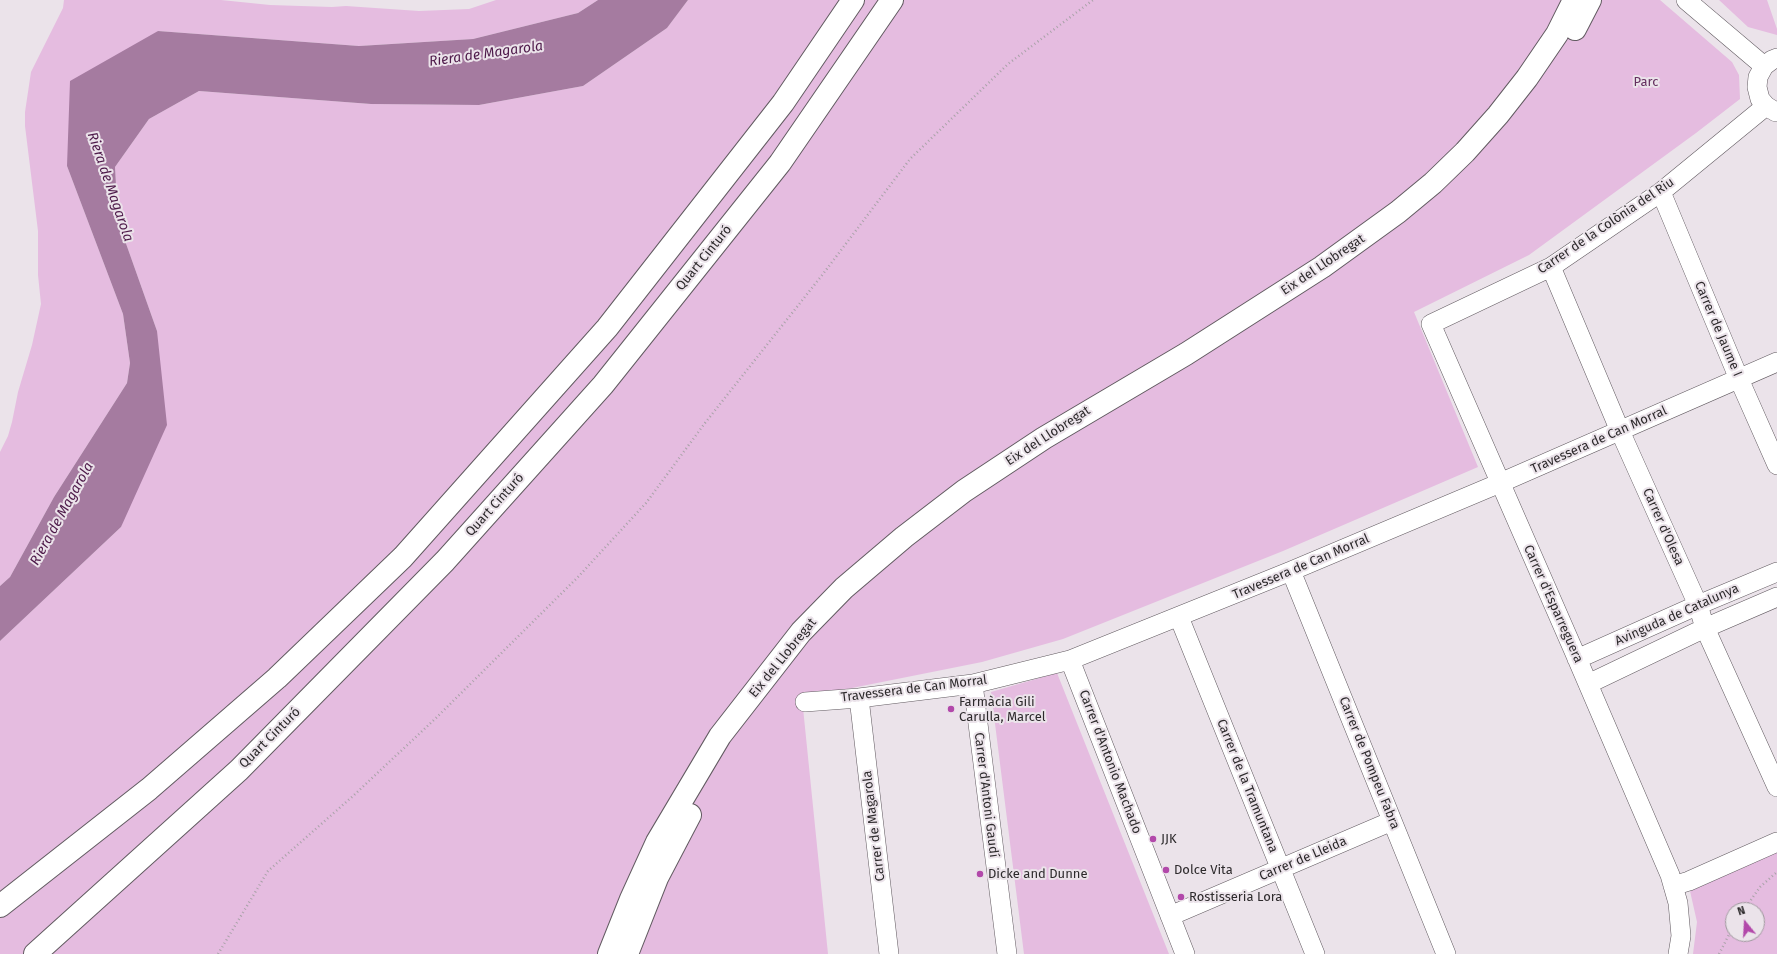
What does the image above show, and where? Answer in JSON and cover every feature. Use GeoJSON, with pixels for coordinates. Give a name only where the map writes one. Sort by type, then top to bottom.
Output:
{"type":"FeatureCollection","features":[{"type":"Feature","properties":{"kind":"highway"},"geometry":{"type":"LineString","coordinates":[[0,906],[155,784],[277,678],[404,557],[607,328],[783,103],[853,0]]}},
{"type":"Feature","properties":{"kind":"highway","name":"Quart Cinturó"},"geometry":{"type":"LineString","coordinates":[[35,954],[239,770],[445,561],[603,385],[770,175],[892,0]]}},
{"type":"Feature","properties":{"kind":"highway","name":"Eix del Llobregat"},"geometry":{"type":"LineString","coordinates":[[609,954],[631,899],[657,842],[720,736],[801,632],[844,588],[904,537],[964,491],[1064,426],[1186,354],[1322,267],[1398,212],[1433,183],[1465,152],[1498,115],[1527,78],[1557,34],[1574,0]]}},
{"type":"Feature","properties":{"kind":"highway","name":"Eix del Llobregat"},"geometry":{"type":"LineString","coordinates":[[627,954],[670,850],[718,762],[768,692],[844,604],[958,509],[1028,461],[1262,323],[1394,232],[1462,172],[1530,98],[1564,48],[1590,0]]}},
{"type":"Feature","properties":{"kind":"street"},"geometry":{"type":"LineString","coordinates":[[1686,0],[1771,62],[1758,77],[1757,87],[1760,99],[1772,109]]}},
{"type":"Feature","properties":{"kind":"street","name":"Carrer de la Colònia del Riu"},"geometry":{"type":"LineString","coordinates":[[1431,324],[1551,267],[1661,192],[1772,109]]}},
{"type":"Feature","properties":{"kind":"street","name":"Carrer de Jaume I"},"geometry":{"type":"LineString","coordinates":[[1661,192],[1738,379],[1777,465]]}},
{"type":"Feature","properties":{"kind":"street","name":"Carrer d'Olesa"},"geometry":{"type":"LineString","coordinates":[[1551,267],[1620,431],[1698,605],[1705,628],[1777,787]]}},
{"type":"Feature","properties":{"kind":"street","name":"Carrer d'Esparreguera"},"geometry":{"type":"LineString","coordinates":[[1431,324],[1670,875],[1678,903],[1681,936],[1678,954]]}},
{"type":"Feature","properties":{"kind":"street","name":"Travessera de Can Morral"},"geometry":{"type":"LineString","coordinates":[[805,702],[860,698],[973,684],[1070,660],[1291,571],[1500,483],[1777,362]]}},
{"type":"Feature","properties":{"kind":"street","name":"Carrer de Pompeu Fabra"},"geometry":{"type":"LineString","coordinates":[[1291,571],[1446,954]]}},
{"type":"Feature","properties":{"kind":"street","name":"Avinguda de Catalunya"},"geometry":{"type":"LineString","coordinates":[[1577,659],[1698,605],[1777,572]]}},
{"type":"Feature","properties":{"kind":"street","name":"Avinguda de Catalunya"},"geometry":{"type":"LineString","coordinates":[[1588,684],[1705,628],[1777,597]]}},
{"type":"Feature","properties":{"kind":"street","name":"Carrer de la Tramuntana"},"geometry":{"type":"LineString","coordinates":[[1179,617],[1315,954]]}},
{"type":"Feature","properties":{"kind":"street","name":"Carrer d'Antonio Machado"},"geometry":{"type":"LineString","coordinates":[[1070,660],[1185,954]]}},
{"type":"Feature","properties":{"kind":"street","name":"Carrer d'Antoni Gaudí"},"geometry":{"type":"LineString","coordinates":[[973,684],[1007,954]]}},
{"type":"Feature","properties":{"kind":"street","name":"Carrer de Magarola"},"geometry":{"type":"LineString","coordinates":[[860,698],[889,954]]}},
{"type":"Feature","properties":{"kind":"street","name":"Carrer de Lleida"},"geometry":{"type":"LineString","coordinates":[[1170,916],[1392,821]]}},
{"type":"Feature","properties":{"kind":"street"},"geometry":{"type":"LineString","coordinates":[[1673,886],[1777,842]]}},
{"type":"Feature","properties":{"kind":"path"},"geometry":{"type":"LineString","coordinates":[[218,954],[268,871],[354,796],[436,718],[578,577],[646,503],[705,423],[823,274],[910,159],[1008,64],[1093,0]]}},
{"type":"Feature","properties":{"kind":"path"},"geometry":{"type":"LineString","coordinates":[[1750,902],[1760,887],[1777,872]]}},
{"type":"Feature","properties":{"kind":"path"},"geometry":{"type":"LineString","coordinates":[[1719,954],[1725,942]]}},
{"type":"Feature","properties":{"kind":"green space"},"geometry":{"type":"Polygon","coordinates":[[[64,0],[221,0],[270,5],[346,6],[419,11],[469,9],[496,0],[598,0],[578,13],[473,39],[359,46],[158,31],[67,166],[123,314],[130,363],[127,383],[54,497],[10,577],[0,586],[0,452],[8,436],[12,422],[18,392],[32,345],[41,304],[38,275],[38,231],[25,126],[25,112],[31,72],[63,8],[64,0]]]}},
{"type":"Feature","properties":{"kind":"green space","name":"Parc"},"geometry":{"type":"Polygon","coordinates":[[[688,0],[1660,0],[1732,62],[1739,75],[1740,99],[1529,255],[1414,312],[1478,467],[1283,551],[1063,639],[982,662],[802,698],[828,954],[0,954],[0,641],[121,527],[157,331],[118,221],[115,167],[149,119],[199,91],[371,104],[479,105],[583,86],[667,28],[688,0]]]}},
{"type":"Feature","properties":{"kind":"green space"},"geometry":{"type":"Polygon","coordinates":[[[1719,0],[1767,0],[1777,29],[1777,35],[1748,27],[1719,0]]]}},
{"type":"Feature","properties":{"kind":"green space"},"geometry":{"type":"Polygon","coordinates":[[[1057,673],[1169,954],[1024,954],[991,692],[1057,673]]]}},
{"type":"Feature","properties":{"kind":"green space"},"geometry":{"type":"Polygon","coordinates":[[[1777,852],[1777,954],[1693,954],[1697,922],[1690,891],[1777,852]]]}},
{"type":"Feature","properties":{"kind":"water","name":"Riera de Magarola"},"geometry":{"type":"Polygon","coordinates":[[[598,0],[688,0],[667,28],[583,86],[479,105],[371,104],[199,91],[149,119],[115,167],[118,221],[157,331],[167,425],[121,527],[0,641],[0,586],[10,577],[54,497],[127,383],[130,363],[123,314],[67,166],[70,81],[158,31],[359,46],[473,39],[578,13],[598,0]]]}},
{"type":"Feature","properties":{"kind":"place","name":"Farmàcia Gili Carulla, Marcel"},"geometry":{"type":"Point","coordinates":[951,709]}},
{"type":"Feature","properties":{"kind":"place","name":"JJK"},"geometry":{"type":"Point","coordinates":[1153,839]}},
{"type":"Feature","properties":{"kind":"place","name":"Dolce Vita"},"geometry":{"type":"Point","coordinates":[1166,870]}},
{"type":"Feature","properties":{"kind":"place","name":"Dicke and Dunne"},"geometry":{"type":"Point","coordinates":[980,874]}},
{"type":"Feature","properties":{"kind":"place","name":"Rostisseria Lora"},"geometry":{"type":"Point","coordinates":[1181,897]}}]}
